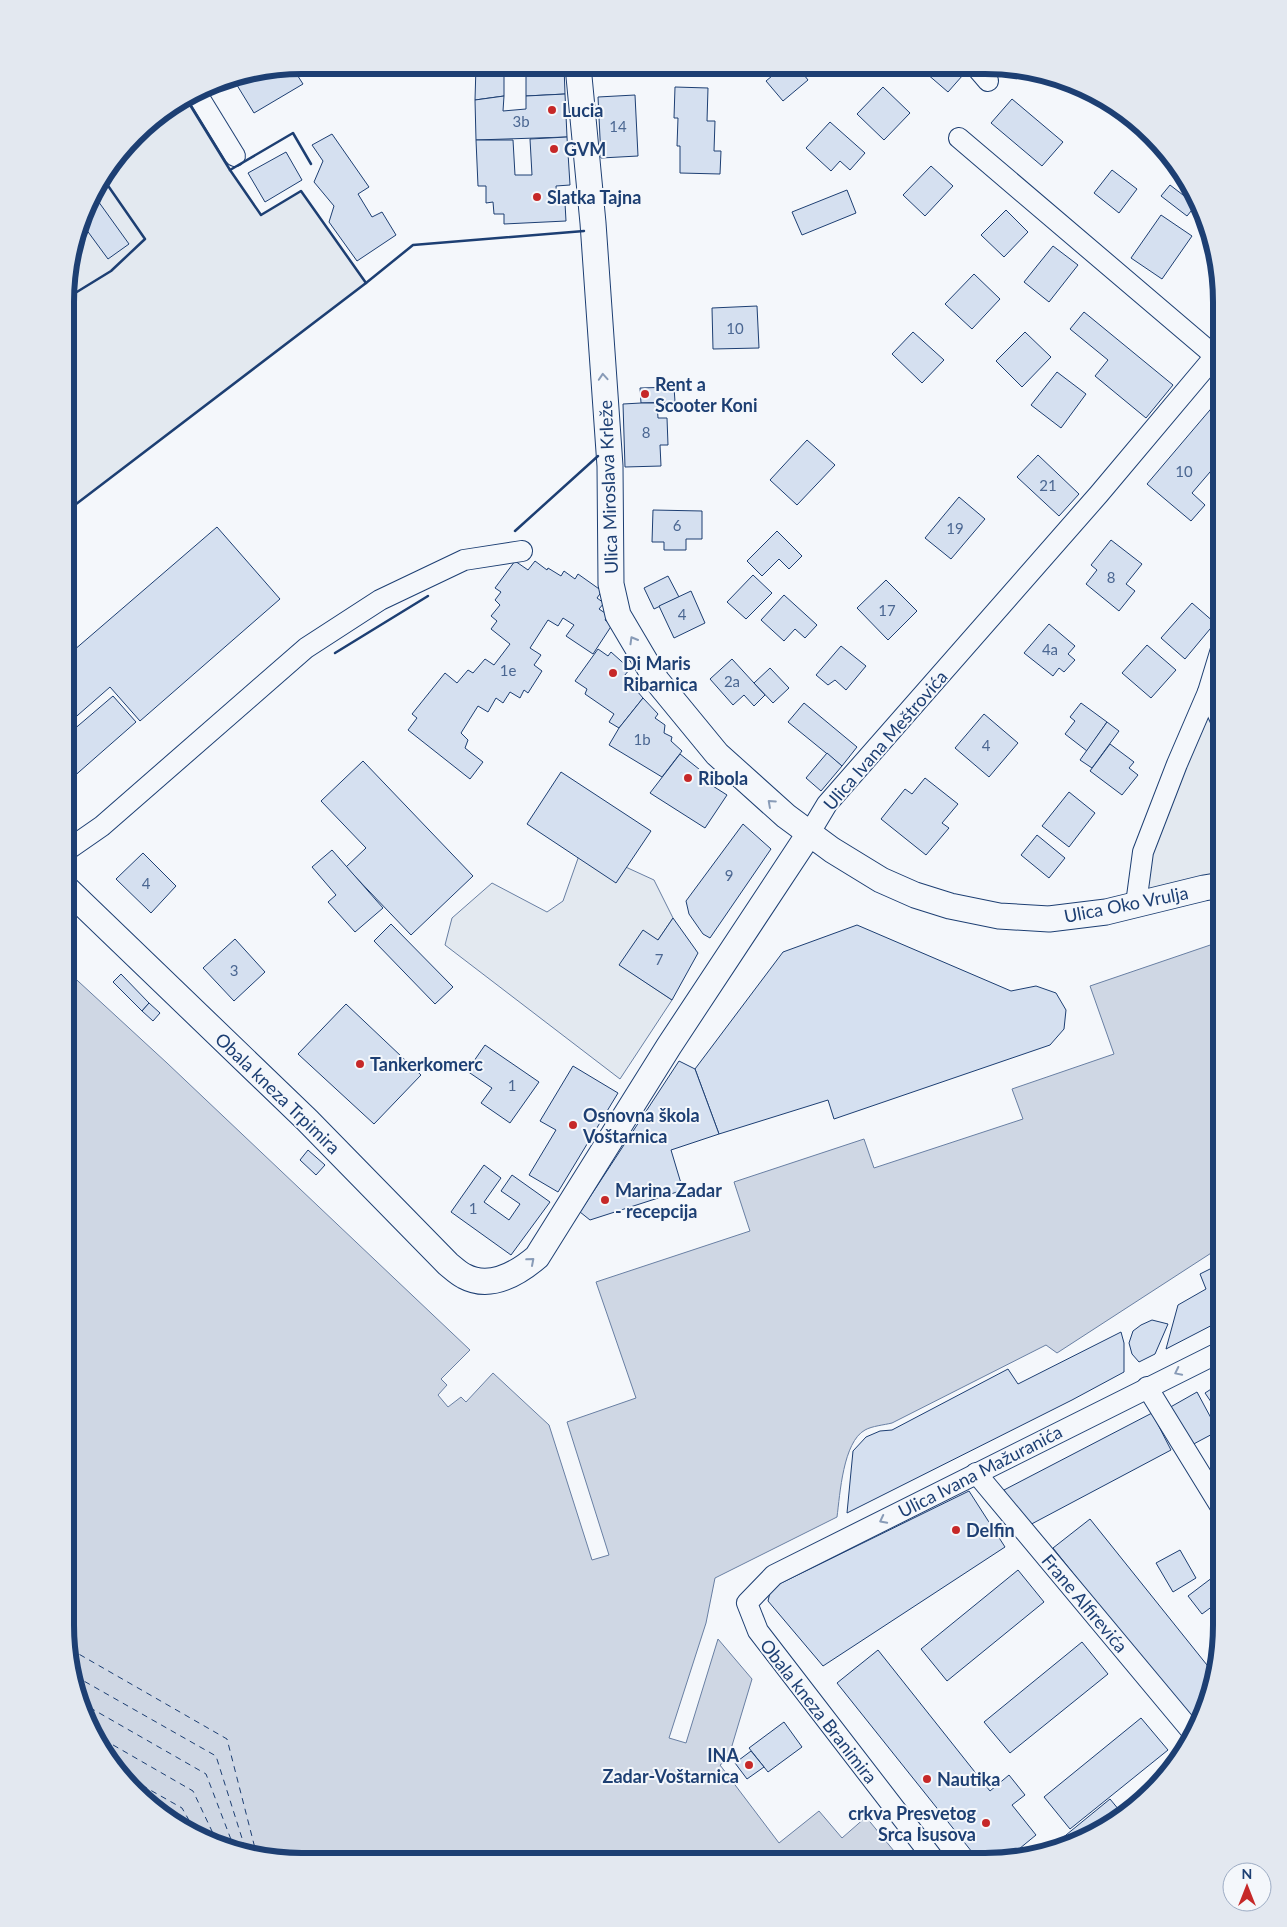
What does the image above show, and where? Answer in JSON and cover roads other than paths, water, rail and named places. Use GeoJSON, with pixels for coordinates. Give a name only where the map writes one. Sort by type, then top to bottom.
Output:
{"type":"FeatureCollection","features":[{"type":"Feature","properties":{"kind":"street","name":"Ulica Miroslava Krleže"},"geometry":{"type":"LineString","coordinates":[[579,74],[593,222],[609,456],[611,584],[618,615],[657,681],[717,754],[786,816],[809,834]]}},
{"type":"Feature","properties":{"kind":"street"},"geometry":{"type":"LineString","coordinates":[[199,98],[235,156]]}},
{"type":"Feature","properties":{"kind":"street"},"geometry":{"type":"LineString","coordinates":[[959,138],[1213,345]]}},
{"type":"Feature","properties":{"kind":"street","name":"Ulica Ivana Meštrovića"},"geometry":{"type":"LineString","coordinates":[[496,1280],[512,1275],[537,1257],[669,1046],[827,804],[1099,494],[1213,355]]}},
{"type":"Feature","properties":{"kind":"street"},"geometry":{"type":"LineString","coordinates":[[74,845],[102,826],[306,648],[380,600],[464,560],[522,551]]}},
{"type":"Feature","properties":{"kind":"street"},"geometry":{"type":"LineString","coordinates":[[1136,904],[1143,852],[1213,676]]}},
{"type":"Feature","properties":{"kind":"street"},"geometry":{"type":"LineString","coordinates":[[1208,692],[1213,703]]}},
{"type":"Feature","properties":{"kind":"street","name":"Ulica Oko Vrulja"},"geometry":{"type":"LineString","coordinates":[[809,834],[881,880],[915,895],[950,906],[998,916],[1049,919],[1106,912],[1213,886]]}},
{"type":"Feature","properties":{"kind":"street","name":"Obala kneza Trpimira"},"geometry":{"type":"LineString","coordinates":[[74,896],[307,1120],[448,1264],[465,1276],[480,1281],[496,1280]]}},
{"type":"Feature","properties":{"kind":"street","name":"Ulica Ivana Mažuranića"},"geometry":{"type":"LineString","coordinates":[[747,1602],[774,1575],[1213,1355]]}},
{"type":"Feature","properties":{"kind":"street"},"geometry":{"type":"LineString","coordinates":[[1147,1387],[1213,1494]]}},
{"type":"Feature","properties":{"kind":"street","name":"Frane Alfirevića"},"geometry":{"type":"LineString","coordinates":[[976,1473],[1189,1728]]}},
{"type":"Feature","properties":{"kind":"street","name":"Obala kneza Branimira"},"geometry":{"type":"LineString","coordinates":[[747,1602],[758,1631],[929,1853]]}},
{"type":"Feature","properties":{"kind":"place","name":"Lucia"},"geometry":{"type":"Point","coordinates":[552,110]}},
{"type":"Feature","properties":{"kind":"place","name":"GVM"},"geometry":{"type":"Point","coordinates":[554,149]}},
{"type":"Feature","properties":{"kind":"place","name":"Slatka Tajna"},"geometry":{"type":"Point","coordinates":[537,197]}},
{"type":"Feature","properties":{"kind":"place","name":"Rent a Scooter Koni"},"geometry":{"type":"Point","coordinates":[645,394]}},
{"type":"Feature","properties":{"kind":"place","name":"Di Maris Ribarnica"},"geometry":{"type":"Point","coordinates":[613,673]}},
{"type":"Feature","properties":{"kind":"place","name":"Ribola"},"geometry":{"type":"Point","coordinates":[688,778]}},
{"type":"Feature","properties":{"kind":"place","name":"Tankerkomerc"},"geometry":{"type":"Point","coordinates":[360,1064]}},
{"type":"Feature","properties":{"kind":"place","name":"Osnovna škola Voštarnica"},"geometry":{"type":"Point","coordinates":[573,1125]}},
{"type":"Feature","properties":{"kind":"place","name":"Marina Zadar - recepcija"},"geometry":{"type":"Point","coordinates":[605,1200]}},
{"type":"Feature","properties":{"kind":"place","name":"Delfin"},"geometry":{"type":"Point","coordinates":[956,1530]}},
{"type":"Feature","properties":{"kind":"place","name":"INA Zadar-Voštarnica"},"geometry":{"type":"Point","coordinates":[749,1765]}},
{"type":"Feature","properties":{"kind":"place","name":"Nautika"},"geometry":{"type":"Point","coordinates":[927,1779]}},
{"type":"Feature","properties":{"kind":"place","name":"crkva Presvetog Srca Isusova"},"geometry":{"type":"Point","coordinates":[986,1823]}}]}
